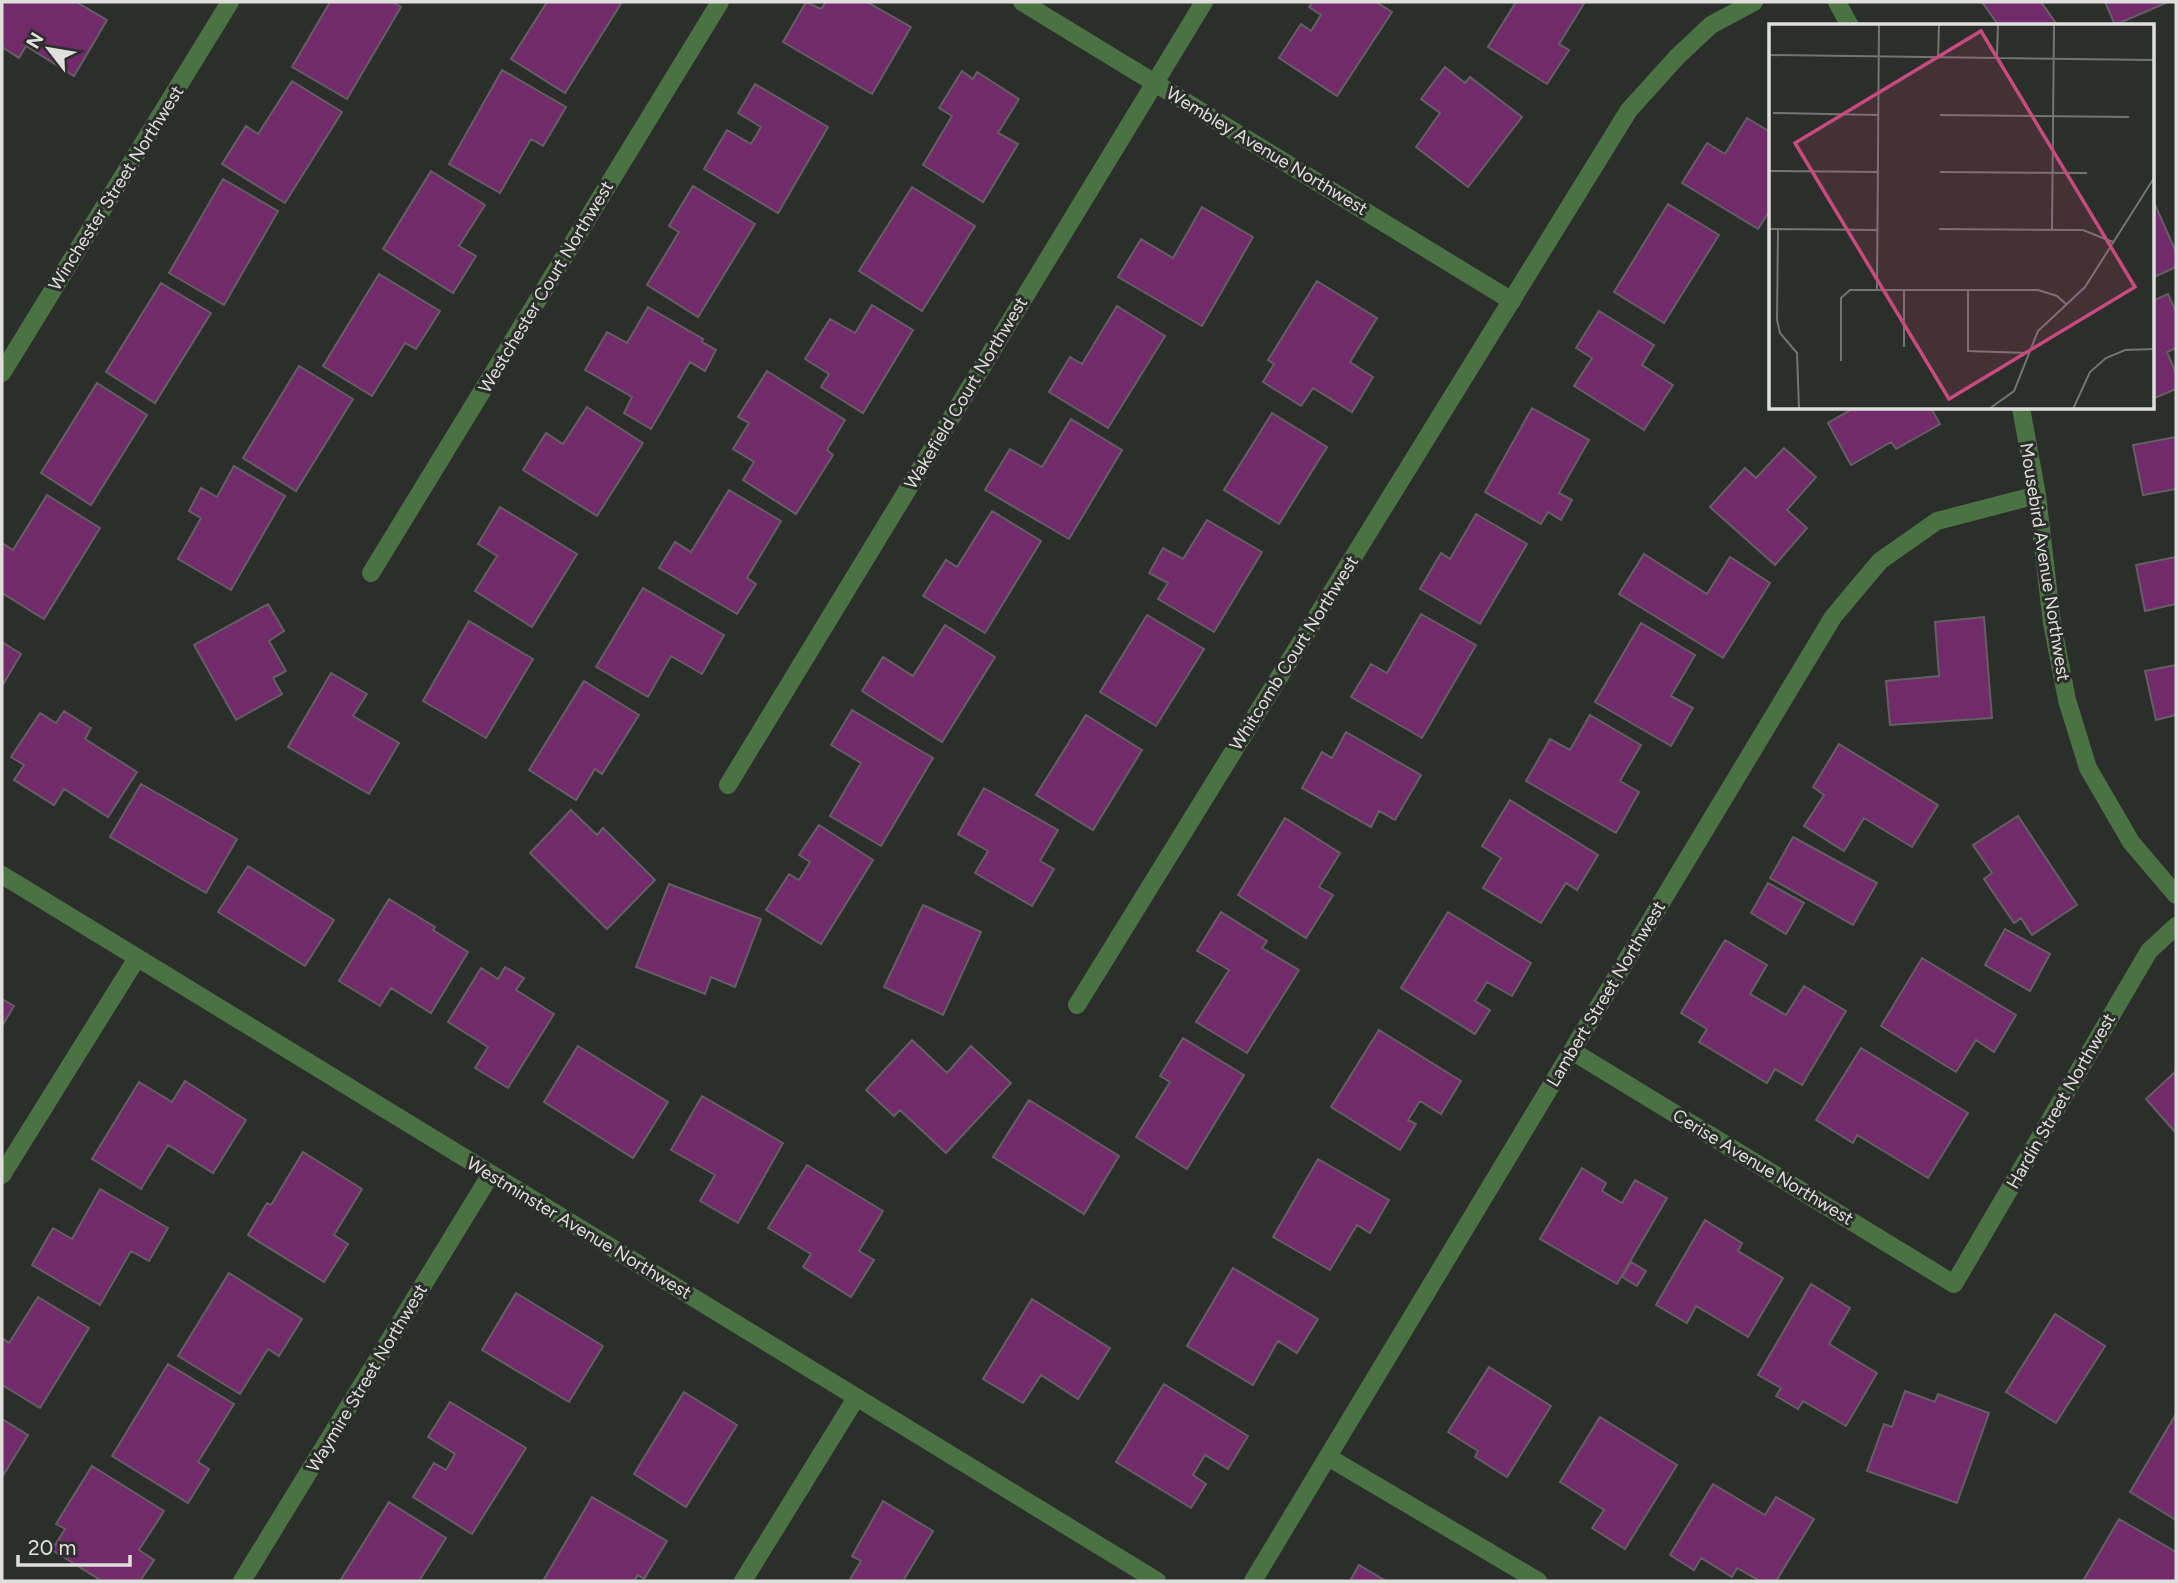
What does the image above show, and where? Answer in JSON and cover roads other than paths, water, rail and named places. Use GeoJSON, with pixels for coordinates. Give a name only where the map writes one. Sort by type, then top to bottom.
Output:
{"type":"FeatureCollection","features":[{"type":"Feature","properties":{"kind":"street","name":"Winchester Street Northwest"},"geometry":{"type":"LineString","coordinates":[[3,367],[230,2]]}},
{"type":"Feature","properties":{"kind":"street","name":"Westchester Court Northwest"},"geometry":{"type":"LineString","coordinates":[[371,573],[720,2]]}},
{"type":"Feature","properties":{"kind":"street","name":"Wembley Avenue Northwest"},"geometry":{"type":"LineString","coordinates":[[1022,2],[1512,300]]}},
{"type":"Feature","properties":{"kind":"street","name":"Wakefield Court Northwest"},"geometry":{"type":"LineString","coordinates":[[728,785],[1204,2]]}},
{"type":"Feature","properties":{"kind":"street","name":"Whitcomb Court Northwest"},"geometry":{"type":"LineString","coordinates":[[1077,1005],[1629,110],[1677,57],[1711,25],[1754,2]]}},
{"type":"Feature","properties":{"kind":"street"},"geometry":{"type":"LineString","coordinates":[[1837,2],[1849,24]]}},
{"type":"Feature","properties":{"kind":"street","name":"Mousebird Avenue Northwest"},"geometry":{"type":"LineString","coordinates":[[2021,410],[2037,495],[2052,623],[2067,700],[2088,768],[2131,842],[2176,895]]}},
{"type":"Feature","properties":{"kind":"street","name":"Lambert Street Northwest"},"geometry":{"type":"LineString","coordinates":[[1253,1581],[1833,617],[1880,561],[1937,521],[2037,495]]}},
{"type":"Feature","properties":{"kind":"street","name":"Westminster Avenue Northwest"},"geometry":{"type":"LineString","coordinates":[[2,875],[1157,1581]]}},
{"type":"Feature","properties":{"kind":"street","name":"Hardin Street Northwest"},"geometry":{"type":"LineString","coordinates":[[1954,1284],[2149,951],[2176,926]]}},
{"type":"Feature","properties":{"kind":"street"},"geometry":{"type":"LineString","coordinates":[[2,1175],[137,958]]}},
{"type":"Feature","properties":{"kind":"street","name":"Cerise Avenue Northwest"},"geometry":{"type":"LineString","coordinates":[[1572,1051],[1954,1284]]}},
{"type":"Feature","properties":{"kind":"street","name":"Waymire Street Northwest"},"geometry":{"type":"LineString","coordinates":[[242,1581],[491,1174]]}},
{"type":"Feature","properties":{"kind":"street"},"geometry":{"type":"LineString","coordinates":[[743,1581],[856,1398]]}},
{"type":"Feature","properties":{"kind":"street"},"geometry":{"type":"LineString","coordinates":[[1328,1457],[1538,1581]]}}]}
